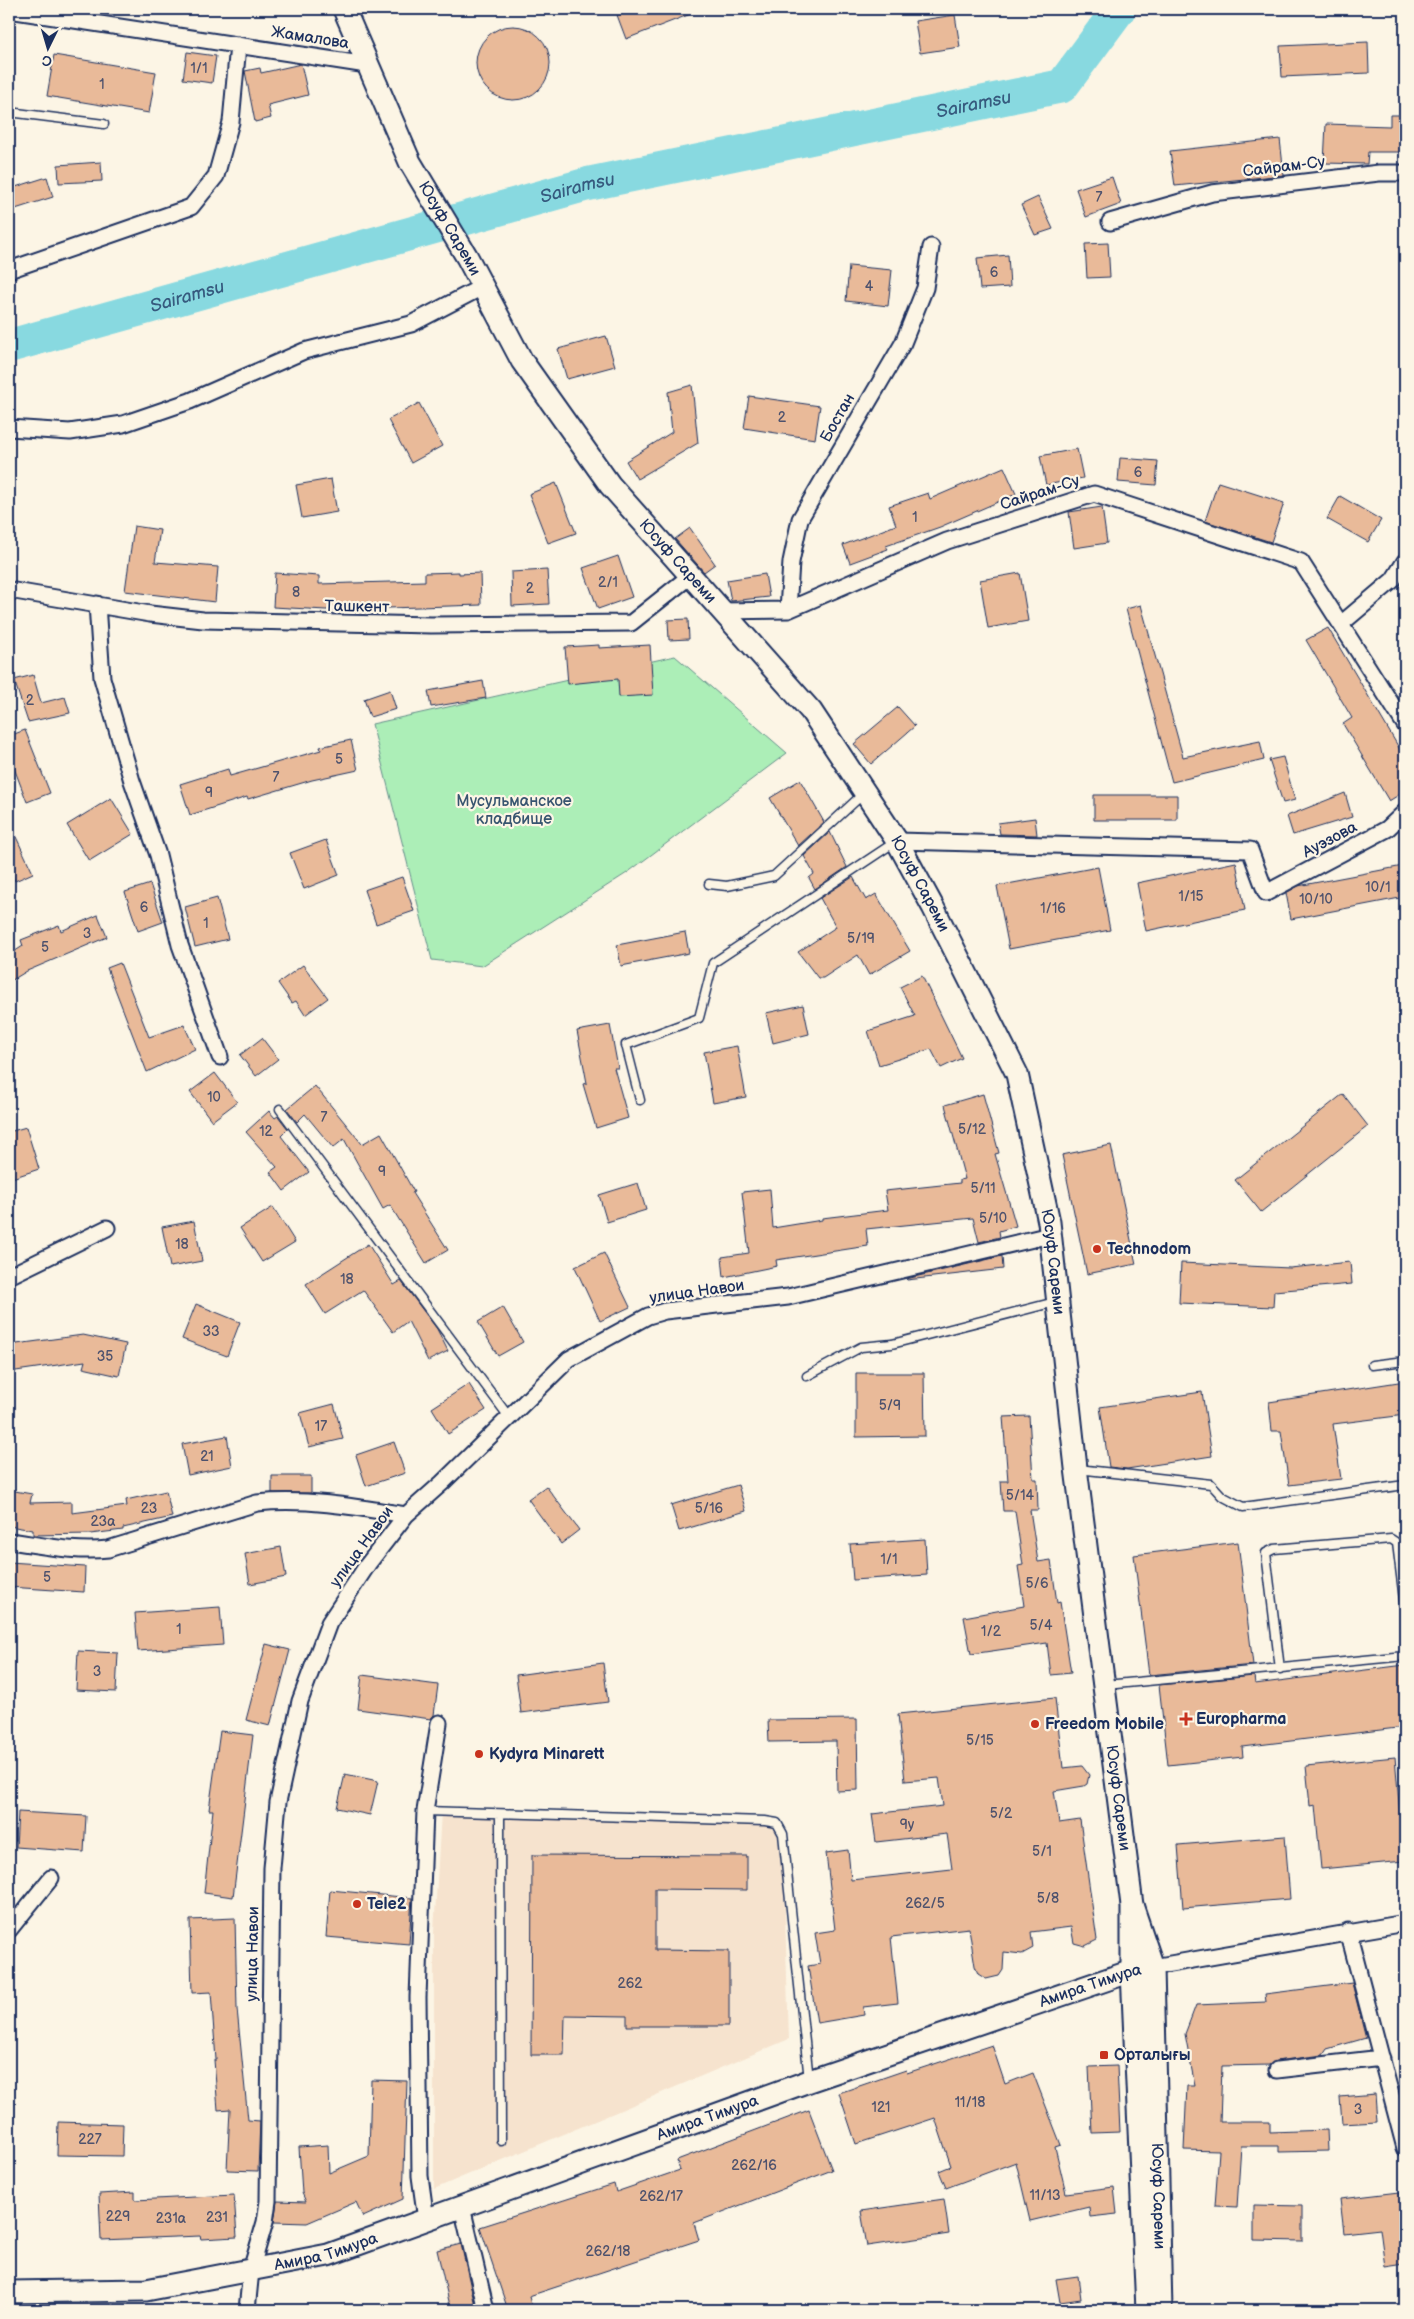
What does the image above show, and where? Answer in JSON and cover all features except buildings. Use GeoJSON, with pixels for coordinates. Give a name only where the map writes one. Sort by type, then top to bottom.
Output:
{"type":"FeatureCollection","features":[{"type":"Feature","properties":{"kind":"main road","name":"Юсуф Сареми"},"geometry":{"type":"LineString","coordinates":[[344,9],[410,162],[467,257],[522,361],[610,485],[811,711],[897,841],[933,907],[1017,1074],[1050,1236],[1076,1468],[1132,1905],[1142,1969],[1161,2310]]}},
{"type":"Feature","properties":{"kind":"main road","name":"Юсуф Сареми"},"geometry":{"type":"LineString","coordinates":[[1142,1969],[1147,2310]]}},
{"type":"Feature","properties":{"kind":"main road","name":"Амира Тимура"},"geometry":{"type":"LineString","coordinates":[[9,2292],[146,2290],[328,2255],[809,2081],[1142,1969]]}},
{"type":"Feature","properties":{"kind":"street","name":"Жамалова"},"geometry":{"type":"LineString","coordinates":[[9,10],[368,65]]}},
{"type":"Feature","properties":{"kind":"street"},"geometry":{"type":"LineString","coordinates":[[9,270],[191,207],[216,176],[230,122],[238,45]]}},
{"type":"Feature","properties":{"kind":"street","name":"Сайрам-Су"},"geometry":{"type":"LineString","coordinates":[[1110,222],[1212,193],[1379,174],[1405,173]]}},
{"type":"Feature","properties":{"kind":"street","name":"Бостан"},"geometry":{"type":"LineString","coordinates":[[788,610],[791,562],[800,519],[903,343],[925,288],[931,247]]}},
{"type":"Feature","properties":{"kind":"street"},"geometry":{"type":"LineString","coordinates":[[9,428],[70,432],[123,424],[190,401],[304,351],[411,324],[482,287]]}},
{"type":"Feature","properties":{"kind":"street","name":"Сайрам-Су"},"geometry":{"type":"LineString","coordinates":[[722,611],[788,610],[947,541],[1094,494],[1301,562],[1405,725]]}},
{"type":"Feature","properties":{"kind":"street"},"geometry":{"type":"LineString","coordinates":[[1340,624],[1393,580],[1405,561]]}},
{"type":"Feature","properties":{"kind":"street","name":"Ташкент"},"geometry":{"type":"LineString","coordinates":[[9,590],[203,620],[311,624],[631,623],[690,576]]}},
{"type":"Feature","properties":{"kind":"street"},"geometry":{"type":"LineString","coordinates":[[97,604],[102,678],[132,781],[158,855],[180,945],[220,1057]]}},
{"type":"Feature","properties":{"kind":"street","name":"Ауэзова"},"geometry":{"type":"LineString","coordinates":[[897,841],[1250,850],[1266,893],[1387,830],[1405,812]]}},
{"type":"Feature","properties":{"kind":"street"},"geometry":{"type":"LineString","coordinates":[[9,1276],[107,1228]]}},
{"type":"Feature","properties":{"kind":"street","name":"улица Навои"},"geometry":{"type":"LineString","coordinates":[[247,2310],[252,2270],[265,2222],[268,2201],[272,1868],[278,1802],[300,1701],[329,1623],[368,1564],[406,1514],[442,1484],[569,1358],[648,1316],[665,1311],[788,1297],[1050,1236]]}},
{"type":"Feature","properties":{"kind":"street"},"geometry":{"type":"LineString","coordinates":[[9,1541],[75,1550],[108,1549],[257,1503],[274,1501],[340,1504],[406,1514]]}},
{"type":"Feature","properties":{"kind":"street"},"geometry":{"type":"LineString","coordinates":[[426,2220],[420,2176],[418,2132],[418,1998],[424,1811],[438,1723]]}},
{"type":"Feature","properties":{"kind":"street"},"geometry":{"type":"LineString","coordinates":[[9,1930],[51,1878]]}},
{"type":"Feature","properties":{"kind":"street","name":"Амира Тимура"},"geometry":{"type":"LineString","coordinates":[[1142,1969],[1348,1931],[1405,1923]]}},
{"type":"Feature","properties":{"kind":"street"},"geometry":{"type":"LineString","coordinates":[[1348,1931],[1405,2148]]}},
{"type":"Feature","properties":{"kind":"street"},"geometry":{"type":"LineString","coordinates":[[1277,2070],[1382,2058]]}},
{"type":"Feature","properties":{"kind":"street"},"geometry":{"type":"LineString","coordinates":[[462,2207],[486,2310]]}},
{"type":"Feature","properties":{"kind":"lane"},"geometry":{"type":"LineString","coordinates":[[9,112],[104,124]]}},
{"type":"Feature","properties":{"kind":"lane"},"geometry":{"type":"LineString","coordinates":[[709,884],[728,886],[774,876],[864,793]]}},
{"type":"Feature","properties":{"kind":"lane"},"geometry":{"type":"LineString","coordinates":[[640,1100],[626,1045],[699,1018],[713,963],[897,841]]}},
{"type":"Feature","properties":{"kind":"lane"},"geometry":{"type":"LineString","coordinates":[[280,1109],[509,1417]]}},
{"type":"Feature","properties":{"kind":"lane"},"geometry":{"type":"LineString","coordinates":[[807,1376],[861,1347],[892,1344],[1057,1301]]}},
{"type":"Feature","properties":{"kind":"lane"},"geometry":{"type":"LineString","coordinates":[[1372,1365],[1405,1361]]}},
{"type":"Feature","properties":{"kind":"lane"},"geometry":{"type":"LineString","coordinates":[[1076,1468],[1211,1484],[1222,1496],[1244,1507],[1405,1484]]}},
{"type":"Feature","properties":{"kind":"lane"},"geometry":{"type":"LineString","coordinates":[[1280,1669],[1266,1553],[1274,1549],[1391,1539],[1397,1543],[1405,1608]]}},
{"type":"Feature","properties":{"kind":"lane"},"geometry":{"type":"LineString","coordinates":[[1104,1685],[1405,1656]]}},
{"type":"Feature","properties":{"kind":"lane"},"geometry":{"type":"LineString","coordinates":[[424,1811],[766,1821],[777,1823],[783,1834],[809,2081]]}},
{"type":"Feature","properties":{"kind":"lane"},"geometry":{"type":"LineString","coordinates":[[500,1814],[501,2142]]}},
{"type":"Feature","properties":{"kind":"shaded area"},"geometry":{"type":"Polygon","coordinates":[[[441,1812],[782,1823],[789,2039],[434,2189],[434,1932],[441,1812]]]}},
{"type":"Feature","properties":{"kind":"green space","name":"Мусульманское кладбище"},"geometry":{"type":"Polygon","coordinates":[[[675,656],[787,753],[627,873],[482,966],[432,960],[372,724],[675,656]]]}},
{"type":"Feature","properties":{"kind":"waterway","name":"Sairamsu"},"geometry":{"type":"LineString","coordinates":[[9,346],[588,184],[1062,86],[1119,9]]}},
{"type":"Feature","properties":{"kind":"place","name":"Technodom"},"geometry":{"type":"Point","coordinates":[1097,1249]}},
{"type":"Feature","properties":{"kind":"place","name":"Europharma"},"geometry":{"type":"Point","coordinates":[1186,1719]}},
{"type":"Feature","properties":{"kind":"place","name":"Freedom Mobile"},"geometry":{"type":"Point","coordinates":[1035,1724]}},
{"type":"Feature","properties":{"kind":"place","name":"Kydyra Minarett"},"geometry":{"type":"Point","coordinates":[479,1754]}},
{"type":"Feature","properties":{"kind":"place","name":"Tele2"},"geometry":{"type":"Point","coordinates":[357,1904]}},
{"type":"Feature","properties":{"kind":"place","name":"Орталығы"},"geometry":{"type":"Point","coordinates":[1104,2055]}}]}
